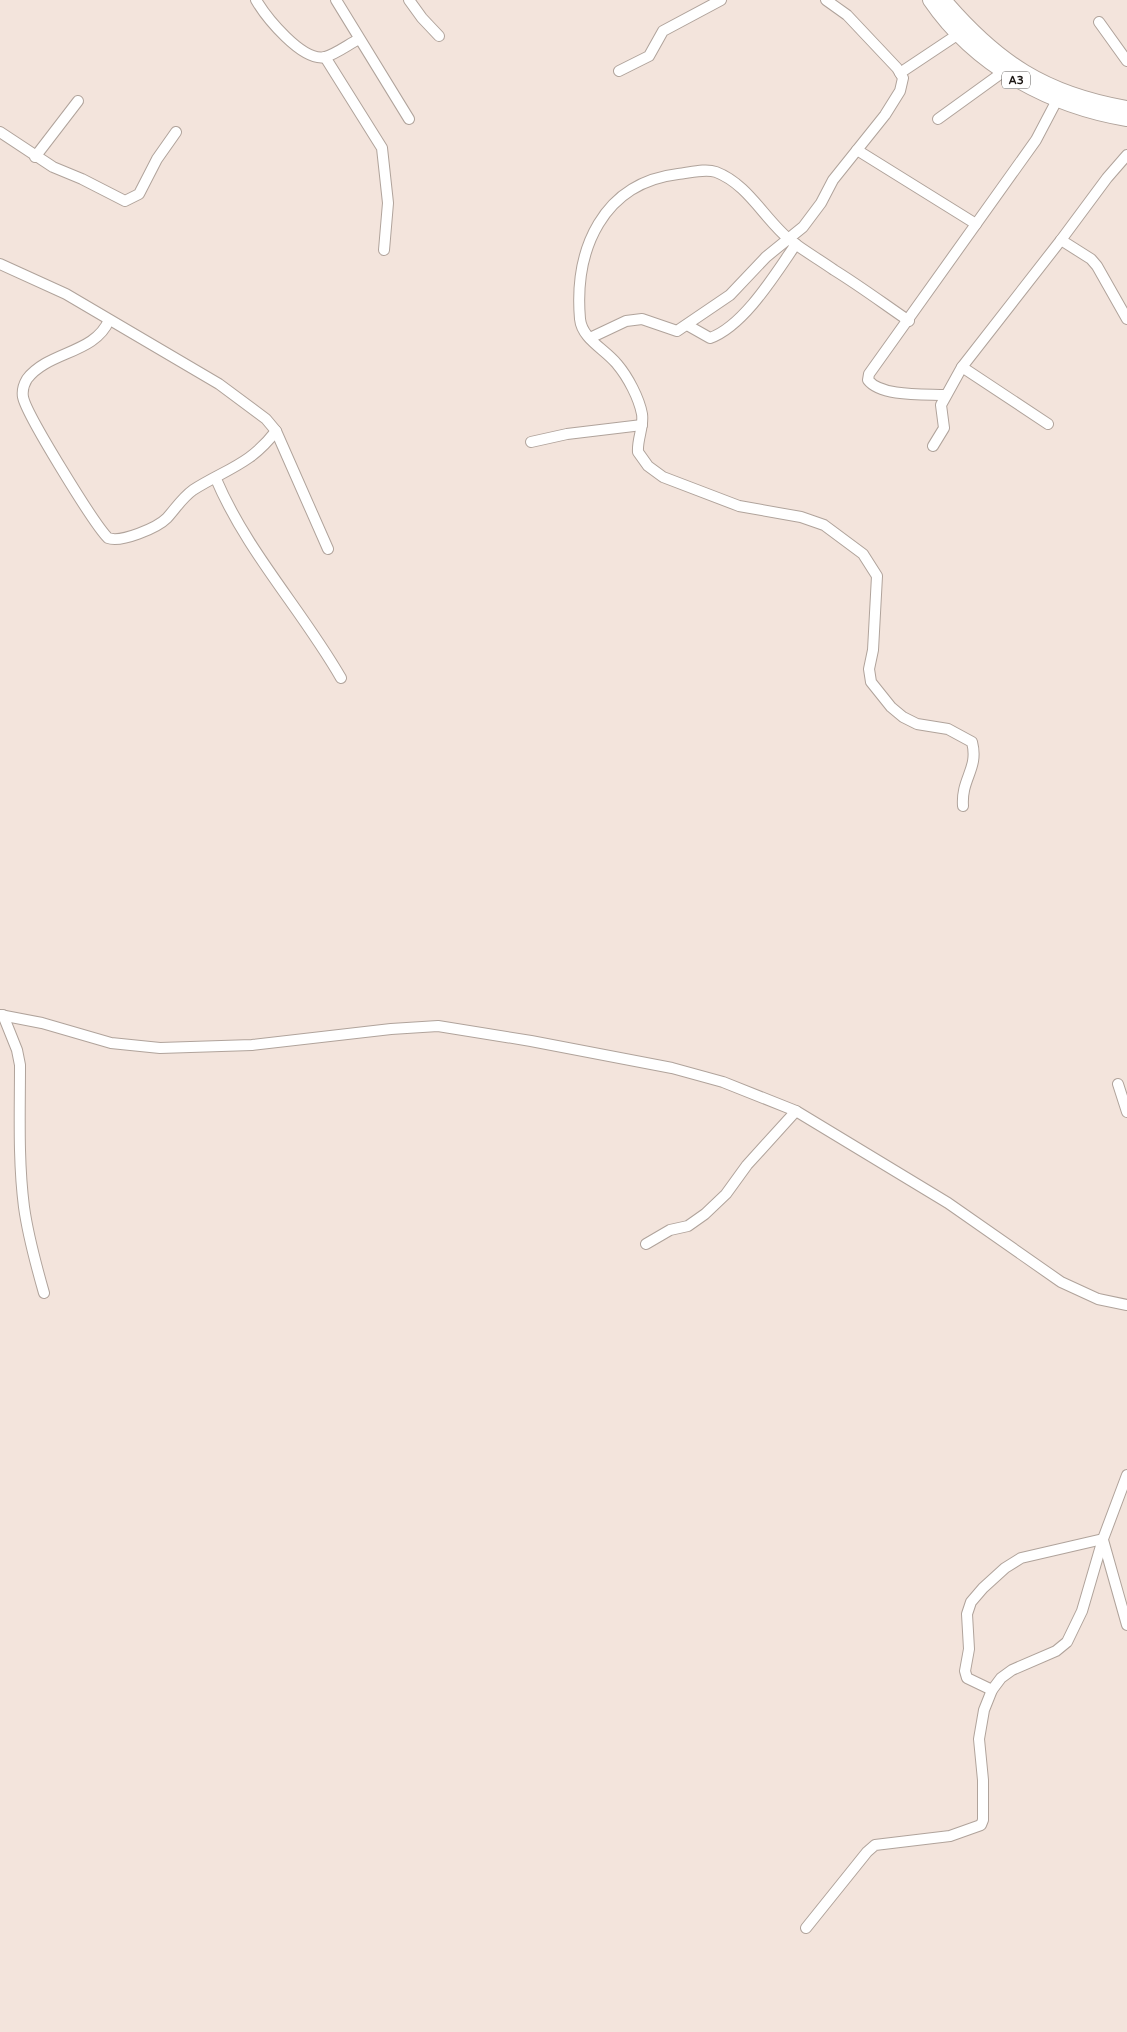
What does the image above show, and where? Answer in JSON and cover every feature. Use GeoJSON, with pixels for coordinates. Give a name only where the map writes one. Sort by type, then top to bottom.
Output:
{"type":"FeatureCollection","features":[{"type":"Feature","properties":{"kind":"main road","name":"A3"},"geometry":{"type":"LineString","coordinates":[[930,0],[958,35],[1003,72],[1057,100],[1091,111],[1127,119]]}},
{"type":"Feature","properties":{"kind":"main road","name":"A3"},"geometry":{"type":"LineString","coordinates":[[944,0],[983,42],[1021,71],[1068,93],[1127,108]]}},
{"type":"Feature","properties":{"kind":"street"},"geometry":{"type":"LineString","coordinates":[[256,0],[265,14],[285,36],[314,57],[325,57],[359,39]]}},
{"type":"Feature","properties":{"kind":"street"},"geometry":{"type":"LineString","coordinates":[[336,0],[409,119]]}},
{"type":"Feature","properties":{"kind":"street"},"geometry":{"type":"LineString","coordinates":[[409,0],[422,18],[439,36]]}},
{"type":"Feature","properties":{"kind":"street"},"geometry":{"type":"LineString","coordinates":[[619,71],[650,56],[663,31],[721,0]]}},
{"type":"Feature","properties":{"kind":"street"},"geometry":{"type":"LineString","coordinates":[[687,324],[710,338],[728,328],[773,278],[793,242],[821,203],[833,180],[886,115],[900,91],[903,78],[900,73],[847,15],[826,0]]}},
{"type":"Feature","properties":{"kind":"street"},"geometry":{"type":"LineString","coordinates":[[1099,22],[1127,61]]}},
{"type":"Feature","properties":{"kind":"street"},"geometry":{"type":"LineString","coordinates":[[900,73],[958,35]]}},
{"type":"Feature","properties":{"kind":"street"},"geometry":{"type":"LineString","coordinates":[[325,57],[382,148],[388,203],[384,250]]}},
{"type":"Feature","properties":{"kind":"street"},"geometry":{"type":"LineString","coordinates":[[938,119],[1003,72]]}},
{"type":"Feature","properties":{"kind":"street"},"geometry":{"type":"LineString","coordinates":[[945,395],[903,393],[881,389],[872,385],[868,380],[869,374],[909,321],[1036,140],[1057,100]]}},
{"type":"Feature","properties":{"kind":"street"},"geometry":{"type":"LineString","coordinates":[[35,157],[78,101]]}},
{"type":"Feature","properties":{"kind":"street"},"geometry":{"type":"LineString","coordinates":[[0,132],[35,157],[125,201],[139,194],[157,159],[176,132]]}},
{"type":"Feature","properties":{"kind":"street"},"geometry":{"type":"LineString","coordinates":[[857,150],[976,224]]}},
{"type":"Feature","properties":{"kind":"street"},"geometry":{"type":"LineString","coordinates":[[932,446],[944,428],[941,405],[962,367],[1107,178],[1127,155]]}},
{"type":"Feature","properties":{"kind":"street"},"geometry":{"type":"LineString","coordinates":[[909,321],[793,242],[761,207],[730,180],[715,171],[661,176],[644,182],[626,192],[603,214],[594,230],[581,286],[580,319],[583,332],[617,364],[639,403],[642,425],[637,443],[638,452],[648,466],[663,477],[740,506],[801,518],[824,526],[863,554],[877,576],[873,650],[869,669],[871,682],[891,707],[903,717],[917,724],[948,729],[972,742],[976,756],[962,792],[963,806]]}},
{"type":"Feature","properties":{"kind":"street"},"geometry":{"type":"LineString","coordinates":[[1061,240],[1091,259],[1097,266],[1127,318]]}},
{"type":"Feature","properties":{"kind":"street"},"geometry":{"type":"LineString","coordinates":[[590,338],[626,321],[642,319],[675,331],[730,295],[766,257],[793,242]]}},
{"type":"Feature","properties":{"kind":"street"},"geometry":{"type":"LineString","coordinates":[[0,264],[50,286],[219,384],[266,419],[276,431],[328,548]]}},
{"type":"Feature","properties":{"kind":"street"},"geometry":{"type":"LineString","coordinates":[[109,320],[104,333],[94,340],[36,371],[28,379],[23,396],[35,422],[104,534],[113,540],[152,528],[166,519],[183,498],[252,457],[276,431]]}},
{"type":"Feature","properties":{"kind":"street"},"geometry":{"type":"LineString","coordinates":[[962,367],[1048,424]]}},
{"type":"Feature","properties":{"kind":"street"},"geometry":{"type":"LineString","coordinates":[[531,442],[567,434],[642,425]]}},
{"type":"Feature","properties":{"kind":"street"},"geometry":{"type":"LineString","coordinates":[[216,479],[229,509],[254,551],[320,641],[341,678]]}},
{"type":"Feature","properties":{"kind":"street"},"geometry":{"type":"LineString","coordinates":[[1,1015],[42,1023],[111,1043],[160,1048],[252,1045],[391,1029],[438,1026],[531,1041],[672,1068],[724,1082],[796,1111],[948,1203],[1061,1282],[1098,1299],[1127,1305]]}},
{"type":"Feature","properties":{"kind":"street"},"geometry":{"type":"LineString","coordinates":[[1,1015],[17,1050],[20,1065],[20,1165],[24,1208],[30,1241],[44,1293]]}},
{"type":"Feature","properties":{"kind":"street"},"geometry":{"type":"LineString","coordinates":[[1118,1084],[1127,1112]]}},
{"type":"Feature","properties":{"kind":"street"},"geometry":{"type":"LineString","coordinates":[[646,1244],[670,1230],[688,1226],[705,1214],[726,1194],[748,1165],[796,1111]]}},
{"type":"Feature","properties":{"kind":"street"},"geometry":{"type":"LineString","coordinates":[[806,1928],[867,1852],[875,1845],[950,1836],[981,1825],[984,1820],[979,1739],[984,1710],[992,1690],[1001,1678],[1012,1670],[1056,1651],[1067,1642],[1082,1611],[1103,1540],[1127,1475]]}},
{"type":"Feature","properties":{"kind":"street"},"geometry":{"type":"LineString","coordinates":[[1103,1540],[1127,1625]]}},
{"type":"Feature","properties":{"kind":"street"},"geometry":{"type":"LineString","coordinates":[[992,1690],[967,1678],[965,1671],[969,1649],[967,1614],[971,1602],[1005,1568],[1021,1558],[1103,1540]]}}]}
